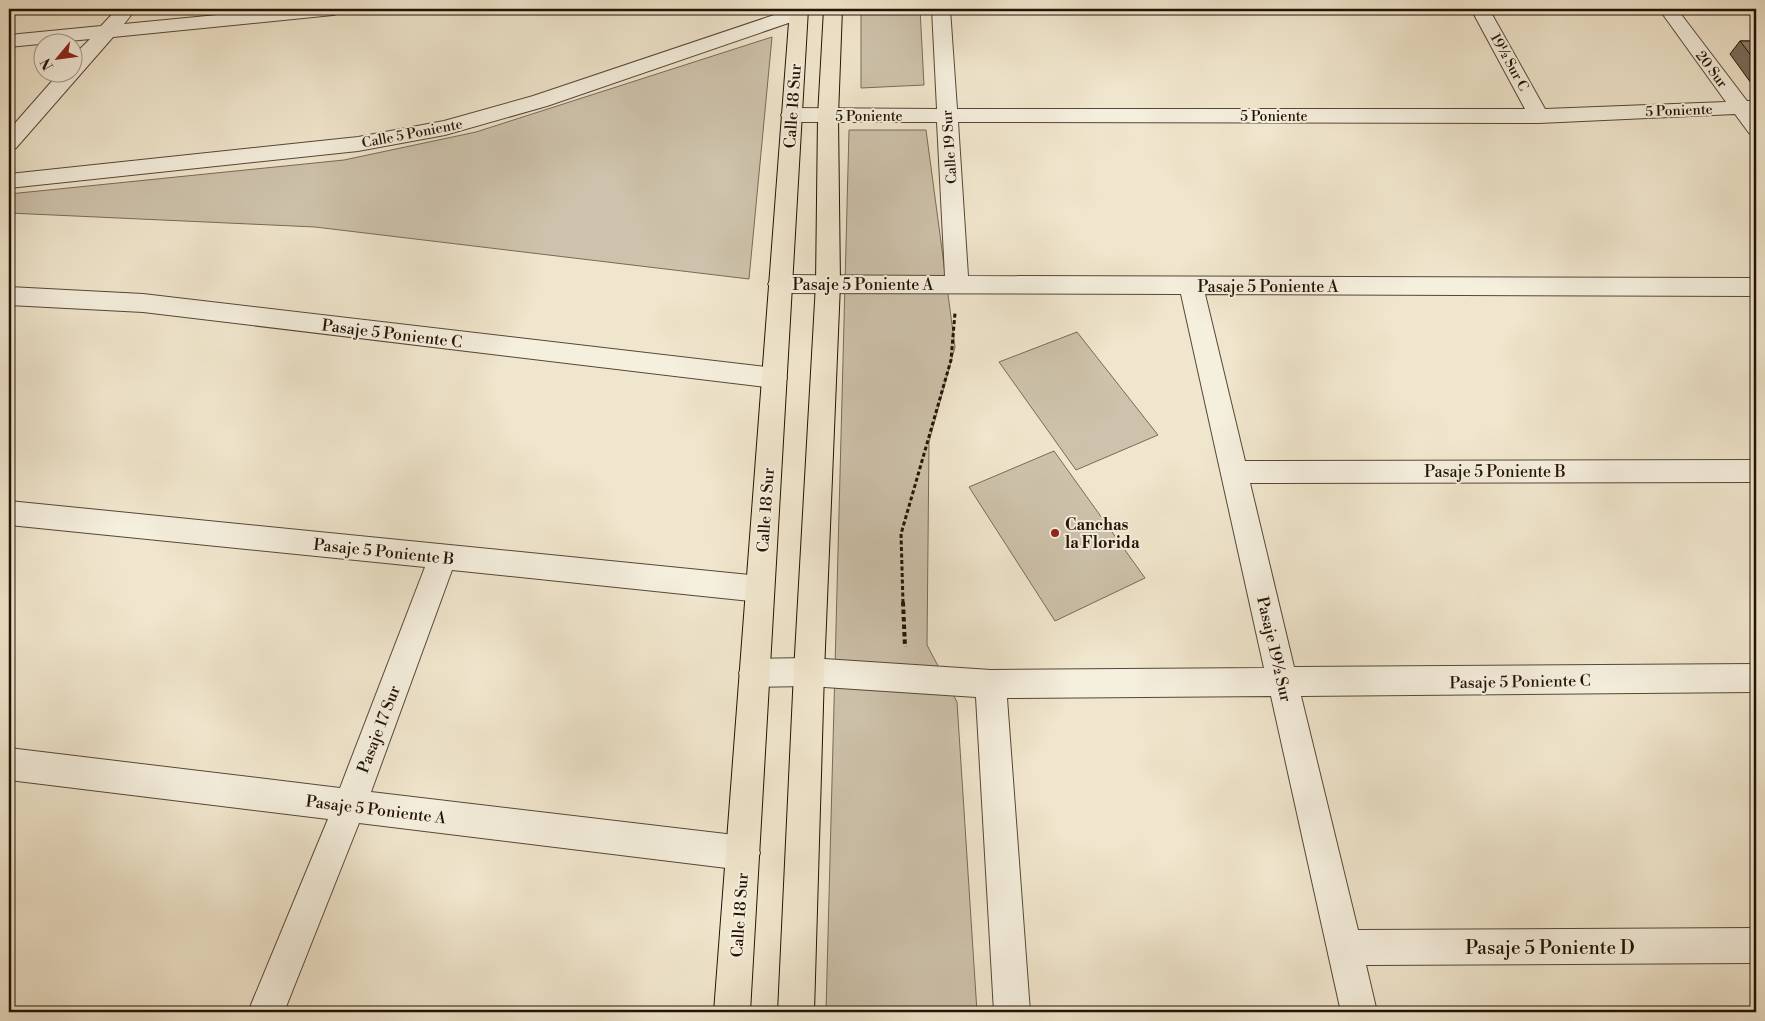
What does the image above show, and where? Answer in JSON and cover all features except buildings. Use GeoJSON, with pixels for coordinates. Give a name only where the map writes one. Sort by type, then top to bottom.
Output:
{"type":"FeatureCollection","features":[{"type":"Feature","properties":{"kind":"main road"},"geometry":{"type":"LineString","coordinates":[[796,1012],[808,672],[828,284],[828,116],[833,9]]}},
{"type":"Feature","properties":{"kind":"main road","name":"Calle 18 Sur"},"geometry":{"type":"LineString","coordinates":[[732,1012],[799,11]]}},
{"type":"Feature","properties":{"kind":"street"},"geometry":{"type":"LineString","coordinates":[[82,60],[127,9]]}},
{"type":"Feature","properties":{"kind":"street"},"geometry":{"type":"LineString","coordinates":[[9,42],[333,9]]}},
{"type":"Feature","properties":{"kind":"street","name":"Calle 19 Sur"},"geometry":{"type":"LineString","coordinates":[[941,9],[957,285]]}},
{"type":"Feature","properties":{"kind":"street","name":"19½ Sur C"},"geometry":{"type":"LineString","coordinates":[[1480,9],[1539,116]]}},
{"type":"Feature","properties":{"kind":"street","name":"20 Sur"},"geometry":{"type":"LineString","coordinates":[[1668,9],[1749,107],[1756,128]]}},
{"type":"Feature","properties":{"kind":"street","name":"Calle 5 Poniente"},"geometry":{"type":"LineString","coordinates":[[9,181],[358,144],[445,128],[540,101],[799,11]]}},
{"type":"Feature","properties":{"kind":"street"},"geometry":{"type":"LineString","coordinates":[[9,143],[62,82]]}},
{"type":"Feature","properties":{"kind":"street","name":"5 Poniente"},"geometry":{"type":"LineString","coordinates":[[791,116],[1539,116],[1749,107]]}},
{"type":"Feature","properties":{"kind":"street","name":"Pasaje 5 Poniente A"},"geometry":{"type":"LineString","coordinates":[[780,284],[1756,287]]}},
{"type":"Feature","properties":{"kind":"street","name":"Pasaje 19½ Sur"},"geometry":{"type":"LineString","coordinates":[[1191,286],[1360,1012]]}},
{"type":"Feature","properties":{"kind":"street","name":"Pasaje 5 Poniente C"},"geometry":{"type":"LineString","coordinates":[[9,296],[143,303],[774,378]]}},
{"type":"Feature","properties":{"kind":"street","name":"Pasaje 5 Poniente B"},"geometry":{"type":"LineString","coordinates":[[1234,472],[1756,471]]}},
{"type":"Feature","properties":{"kind":"street","name":"Pasaje 5 Poniente B"},"geometry":{"type":"LineString","coordinates":[[9,513],[760,589]]}},
{"type":"Feature","properties":{"kind":"street","name":"Pasaje 17 Sur"},"geometry":{"type":"LineString","coordinates":[[266,1012],[350,805],[444,557]]}},
{"type":"Feature","properties":{"kind":"street","name":"Pasaje 5 Poniente C"},"geometry":{"type":"LineString","coordinates":[[754,673],[808,672],[991,684],[1756,678]]}},
{"type":"Feature","properties":{"kind":"street"},"geometry":{"type":"LineString","coordinates":[[991,684],[1012,1012]]}},
{"type":"Feature","properties":{"kind":"street","name":"Pasaje 5 Poniente A"},"geometry":{"type":"LineString","coordinates":[[9,764],[743,853]]}},
{"type":"Feature","properties":{"kind":"street","name":"Pasaje 5 Poniente D"},"geometry":{"type":"LineString","coordinates":[[1345,948],[1756,946]]}},
{"type":"Feature","properties":{"kind":"path"},"geometry":{"type":"LineString","coordinates":[[910,679],[905,655],[901,534],[952,360],[957,285]]}},
{"type":"Feature","properties":{"kind":"shaded area"},"geometry":{"type":"Polygon","coordinates":[[[861,9],[920,9],[924,85],[861,88],[861,9]]]}},
{"type":"Feature","properties":{"kind":"shaded area"},"geometry":{"type":"Polygon","coordinates":[[[772,37],[749,279],[315,227],[9,213],[9,194],[344,160],[476,132],[772,37]]]}},
{"type":"Feature","properties":{"kind":"shaded area"},"geometry":{"type":"Polygon","coordinates":[[[849,130],[926,130],[955,347],[929,442],[927,645],[957,702],[977,1012],[826,1012],[849,130]]]}},
{"type":"Feature","properties":{"kind":"shaded area","name":"Canchas la Florida"},"geometry":{"type":"Polygon","coordinates":[[[1077,332],[1158,435],[1076,470],[999,362],[1077,332]]]}},
{"type":"Feature","properties":{"kind":"shaded area","name":"Canchas la Florida"},"geometry":{"type":"Polygon","coordinates":[[[1054,451],[1145,578],[1055,621],[969,487],[1054,451]]]}},
{"type":"Feature","properties":{"kind":"place","name":"Canchas la Florida"},"geometry":{"type":"Point","coordinates":[1055,533]}}]}
